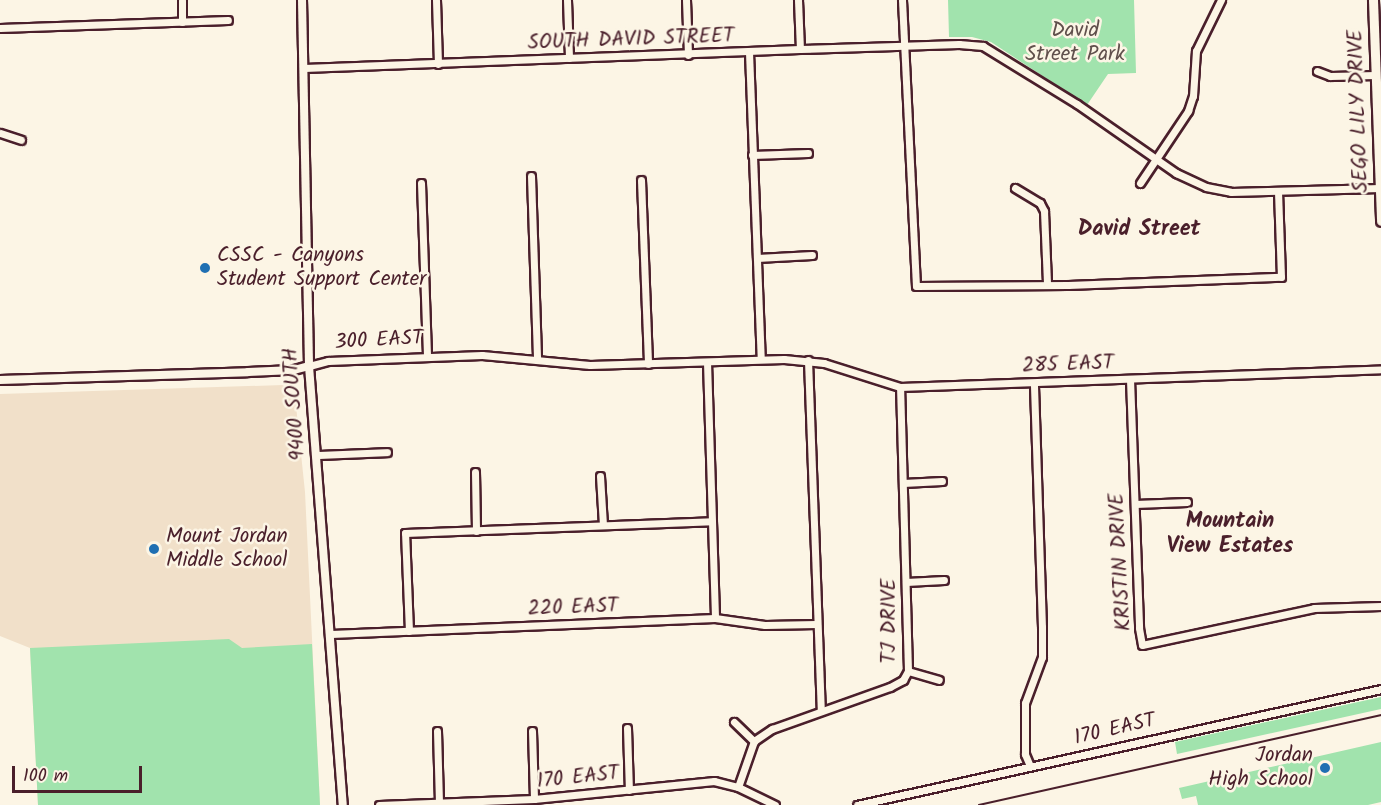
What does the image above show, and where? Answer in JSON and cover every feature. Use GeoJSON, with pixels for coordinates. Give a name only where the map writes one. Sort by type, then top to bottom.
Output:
{"type":"FeatureCollection","features":[{"type":"Feature","properties":{"kind":"main road","name":"SEGO LILY DRIVE"},"geometry":{"type":"LineString","coordinates":[[1373,0],[1377,21],[1376,75],[1381,221]]}},
{"type":"Feature","properties":{"kind":"street"},"geometry":{"type":"LineString","coordinates":[[182,0],[182,22]]}},
{"type":"Feature","properties":{"kind":"street","name":"9400 SOUTH"},"geometry":{"type":"LineString","coordinates":[[302,0],[309,366],[343,805]]}},
{"type":"Feature","properties":{"kind":"street"},"geometry":{"type":"LineString","coordinates":[[436,0],[438,64]]}},
{"type":"Feature","properties":{"kind":"street"},"geometry":{"type":"LineString","coordinates":[[567,0],[569,58]]}},
{"type":"Feature","properties":{"kind":"street"},"geometry":{"type":"LineString","coordinates":[[686,0],[688,55]]}},
{"type":"Feature","properties":{"kind":"street"},"geometry":{"type":"LineString","coordinates":[[798,0],[800,49]]}},
{"type":"Feature","properties":{"kind":"street"},"geometry":{"type":"LineString","coordinates":[[902,0],[916,286],[1047,283],[1068,285],[1281,277],[1278,191],[1380,188]]}},
{"type":"Feature","properties":{"kind":"street"},"geometry":{"type":"LineString","coordinates":[[1140,183],[1188,111],[1193,96],[1196,51],[1221,0]]}},
{"type":"Feature","properties":{"kind":"street"},"geometry":{"type":"LineString","coordinates":[[0,28],[228,20]]}},
{"type":"Feature","properties":{"kind":"street","name":"SOUTH DAVID STREET"},"geometry":{"type":"LineString","coordinates":[[304,68],[800,49],[959,44],[983,46],[1002,56],[1176,173],[1219,191],[1278,191]]}},
{"type":"Feature","properties":{"kind":"street"},"geometry":{"type":"LineString","coordinates":[[749,52],[760,359]]}},
{"type":"Feature","properties":{"kind":"street"},"geometry":{"type":"LineString","coordinates":[[1317,71],[1330,76],[1376,75]]}},
{"type":"Feature","properties":{"kind":"street"},"geometry":{"type":"LineString","coordinates":[[0,133],[21,140]]}},
{"type":"Feature","properties":{"kind":"street"},"geometry":{"type":"LineString","coordinates":[[753,154],[808,153]]}},
{"type":"Feature","properties":{"kind":"street"},"geometry":{"type":"LineString","coordinates":[[531,176],[537,360]]}},
{"type":"Feature","properties":{"kind":"street"},"geometry":{"type":"LineString","coordinates":[[641,180],[648,364]]}},
{"type":"Feature","properties":{"kind":"street"},"geometry":{"type":"LineString","coordinates":[[422,183],[427,356]]}},
{"type":"Feature","properties":{"kind":"street"},"geometry":{"type":"LineString","coordinates":[[1015,188],[1040,203],[1044,211],[1047,283]]}},
{"type":"Feature","properties":{"kind":"street"},"geometry":{"type":"LineString","coordinates":[[757,258],[812,255]]}},
{"type":"Feature","properties":{"kind":"street","name":"300 EAST"},"geometry":{"type":"LineString","coordinates":[[0,380],[260,372],[294,370],[328,362],[427,356],[482,355],[590,365],[760,359]]}},
{"type":"Feature","properties":{"kind":"street","name":"285 EAST"},"geometry":{"type":"LineString","coordinates":[[760,359],[808,360],[900,387],[1381,369]]}},
{"type":"Feature","properties":{"kind":"street"},"geometry":{"type":"LineString","coordinates":[[808,360],[821,711]]}},
{"type":"Feature","properties":{"kind":"street"},"geometry":{"type":"LineString","coordinates":[[707,362],[715,618]]}},
{"type":"Feature","properties":{"kind":"street","name":"KRISTIN DRIVE"},"geometry":{"type":"LineString","coordinates":[[1130,379],[1139,628],[1142,645],[1314,608],[1381,606]]}},
{"type":"Feature","properties":{"kind":"street"},"geometry":{"type":"LineString","coordinates":[[1030,766],[1026,754],[1025,703],[1042,657],[1034,383]]}},
{"type":"Feature","properties":{"kind":"street","name":"TJ DRIVE"},"geometry":{"type":"LineString","coordinates":[[754,741],[772,729],[890,687],[903,680],[908,671],[900,387]]}},
{"type":"Feature","properties":{"kind":"street"},"geometry":{"type":"LineString","coordinates":[[316,456],[387,452]]}},
{"type":"Feature","properties":{"kind":"street"},"geometry":{"type":"LineString","coordinates":[[475,472],[476,531]]}},
{"type":"Feature","properties":{"kind":"street"},"geometry":{"type":"LineString","coordinates":[[600,476],[603,525]]}},
{"type":"Feature","properties":{"kind":"street"},"geometry":{"type":"LineString","coordinates":[[903,483],[942,481]]}},
{"type":"Feature","properties":{"kind":"street"},"geometry":{"type":"LineString","coordinates":[[1135,504],[1187,502]]}},
{"type":"Feature","properties":{"kind":"street"},"geometry":{"type":"LineString","coordinates":[[410,631],[405,533],[712,521]]}},
{"type":"Feature","properties":{"kind":"street"},"geometry":{"type":"LineString","coordinates":[[906,582],[944,580]]}},
{"type":"Feature","properties":{"kind":"street","name":"220 EAST"},"geometry":{"type":"LineString","coordinates":[[331,634],[715,618],[765,625],[816,624]]}},
{"type":"Feature","properties":{"kind":"street"},"geometry":{"type":"LineString","coordinates":[[908,671],[939,680]]}},
{"type":"Feature","properties":{"kind":"street","name":"170 EAST"},"geometry":{"type":"LineString","coordinates":[[857,805],[1381,689]]}},
{"type":"Feature","properties":{"kind":"street"},"geometry":{"type":"LineString","coordinates":[[734,722],[754,741],[738,787]]}},
{"type":"Feature","properties":{"kind":"street"},"geometry":{"type":"LineString","coordinates":[[627,728],[629,790]]}},
{"type":"Feature","properties":{"kind":"street"},"geometry":{"type":"LineString","coordinates":[[437,731],[439,803]]}},
{"type":"Feature","properties":{"kind":"street"},"geometry":{"type":"LineString","coordinates":[[532,731],[534,800]]}},
{"type":"Feature","properties":{"kind":"street","name":"170 EAST"},"geometry":{"type":"LineString","coordinates":[[379,805],[534,800],[714,781],[738,787],[775,805]]}},
{"type":"Feature","properties":{"kind":"shaded area","name":"Mount Jordan Middle School"},"geometry":{"type":"Polygon","coordinates":[[[283,385],[295,396],[305,492],[320,805],[38,805],[30,648],[0,636],[0,394],[283,385]]]}},
{"type":"Feature","properties":{"kind":"green space","name":"David Street Park"},"geometry":{"type":"Polygon","coordinates":[[[948,0],[1134,0],[1136,73],[1108,74],[1087,105],[991,42],[972,37],[949,37],[948,0]]]}},
{"type":"Feature","properties":{"kind":"green space"},"geometry":{"type":"Polygon","coordinates":[[[229,639],[242,648],[312,644],[320,805],[38,805],[30,648],[229,639]]]}},
{"type":"Feature","properties":{"kind":"green space"},"geometry":{"type":"Polygon","coordinates":[[[1381,697],[1381,709],[1177,754],[1175,742],[1381,697]]]}},
{"type":"Feature","properties":{"kind":"green space","name":"Jordan High School"},"geometry":{"type":"Polygon","coordinates":[[[1381,742],[1381,802],[1368,805],[1198,805],[1196,796],[1182,799],[1179,788],[1381,742]]]}},
{"type":"Feature","properties":{"kind":"tram line"},"geometry":{"type":"LineString","coordinates":[[979,805],[1381,715]]}},
{"type":"Feature","properties":{"kind":"place","name":"CSSC - Canyons Student Support Center"},"geometry":{"type":"Point","coordinates":[205,268]}},
{"type":"Feature","properties":{"kind":"place","name":"Mount Jordan Middle School"},"geometry":{"type":"Point","coordinates":[154,549]}},
{"type":"Feature","properties":{"kind":"place","name":"Jordan High School"},"geometry":{"type":"Point","coordinates":[1325,768]}},
{"type":"Feature","properties":{"kind":"district","name":"David Street"},"geometry":{"type":"Point","coordinates":[1139,230]}},
{"type":"Feature","properties":{"kind":"district","name":"Mountain View Estates"},"geometry":{"type":"Point","coordinates":[1230,534]}}]}
